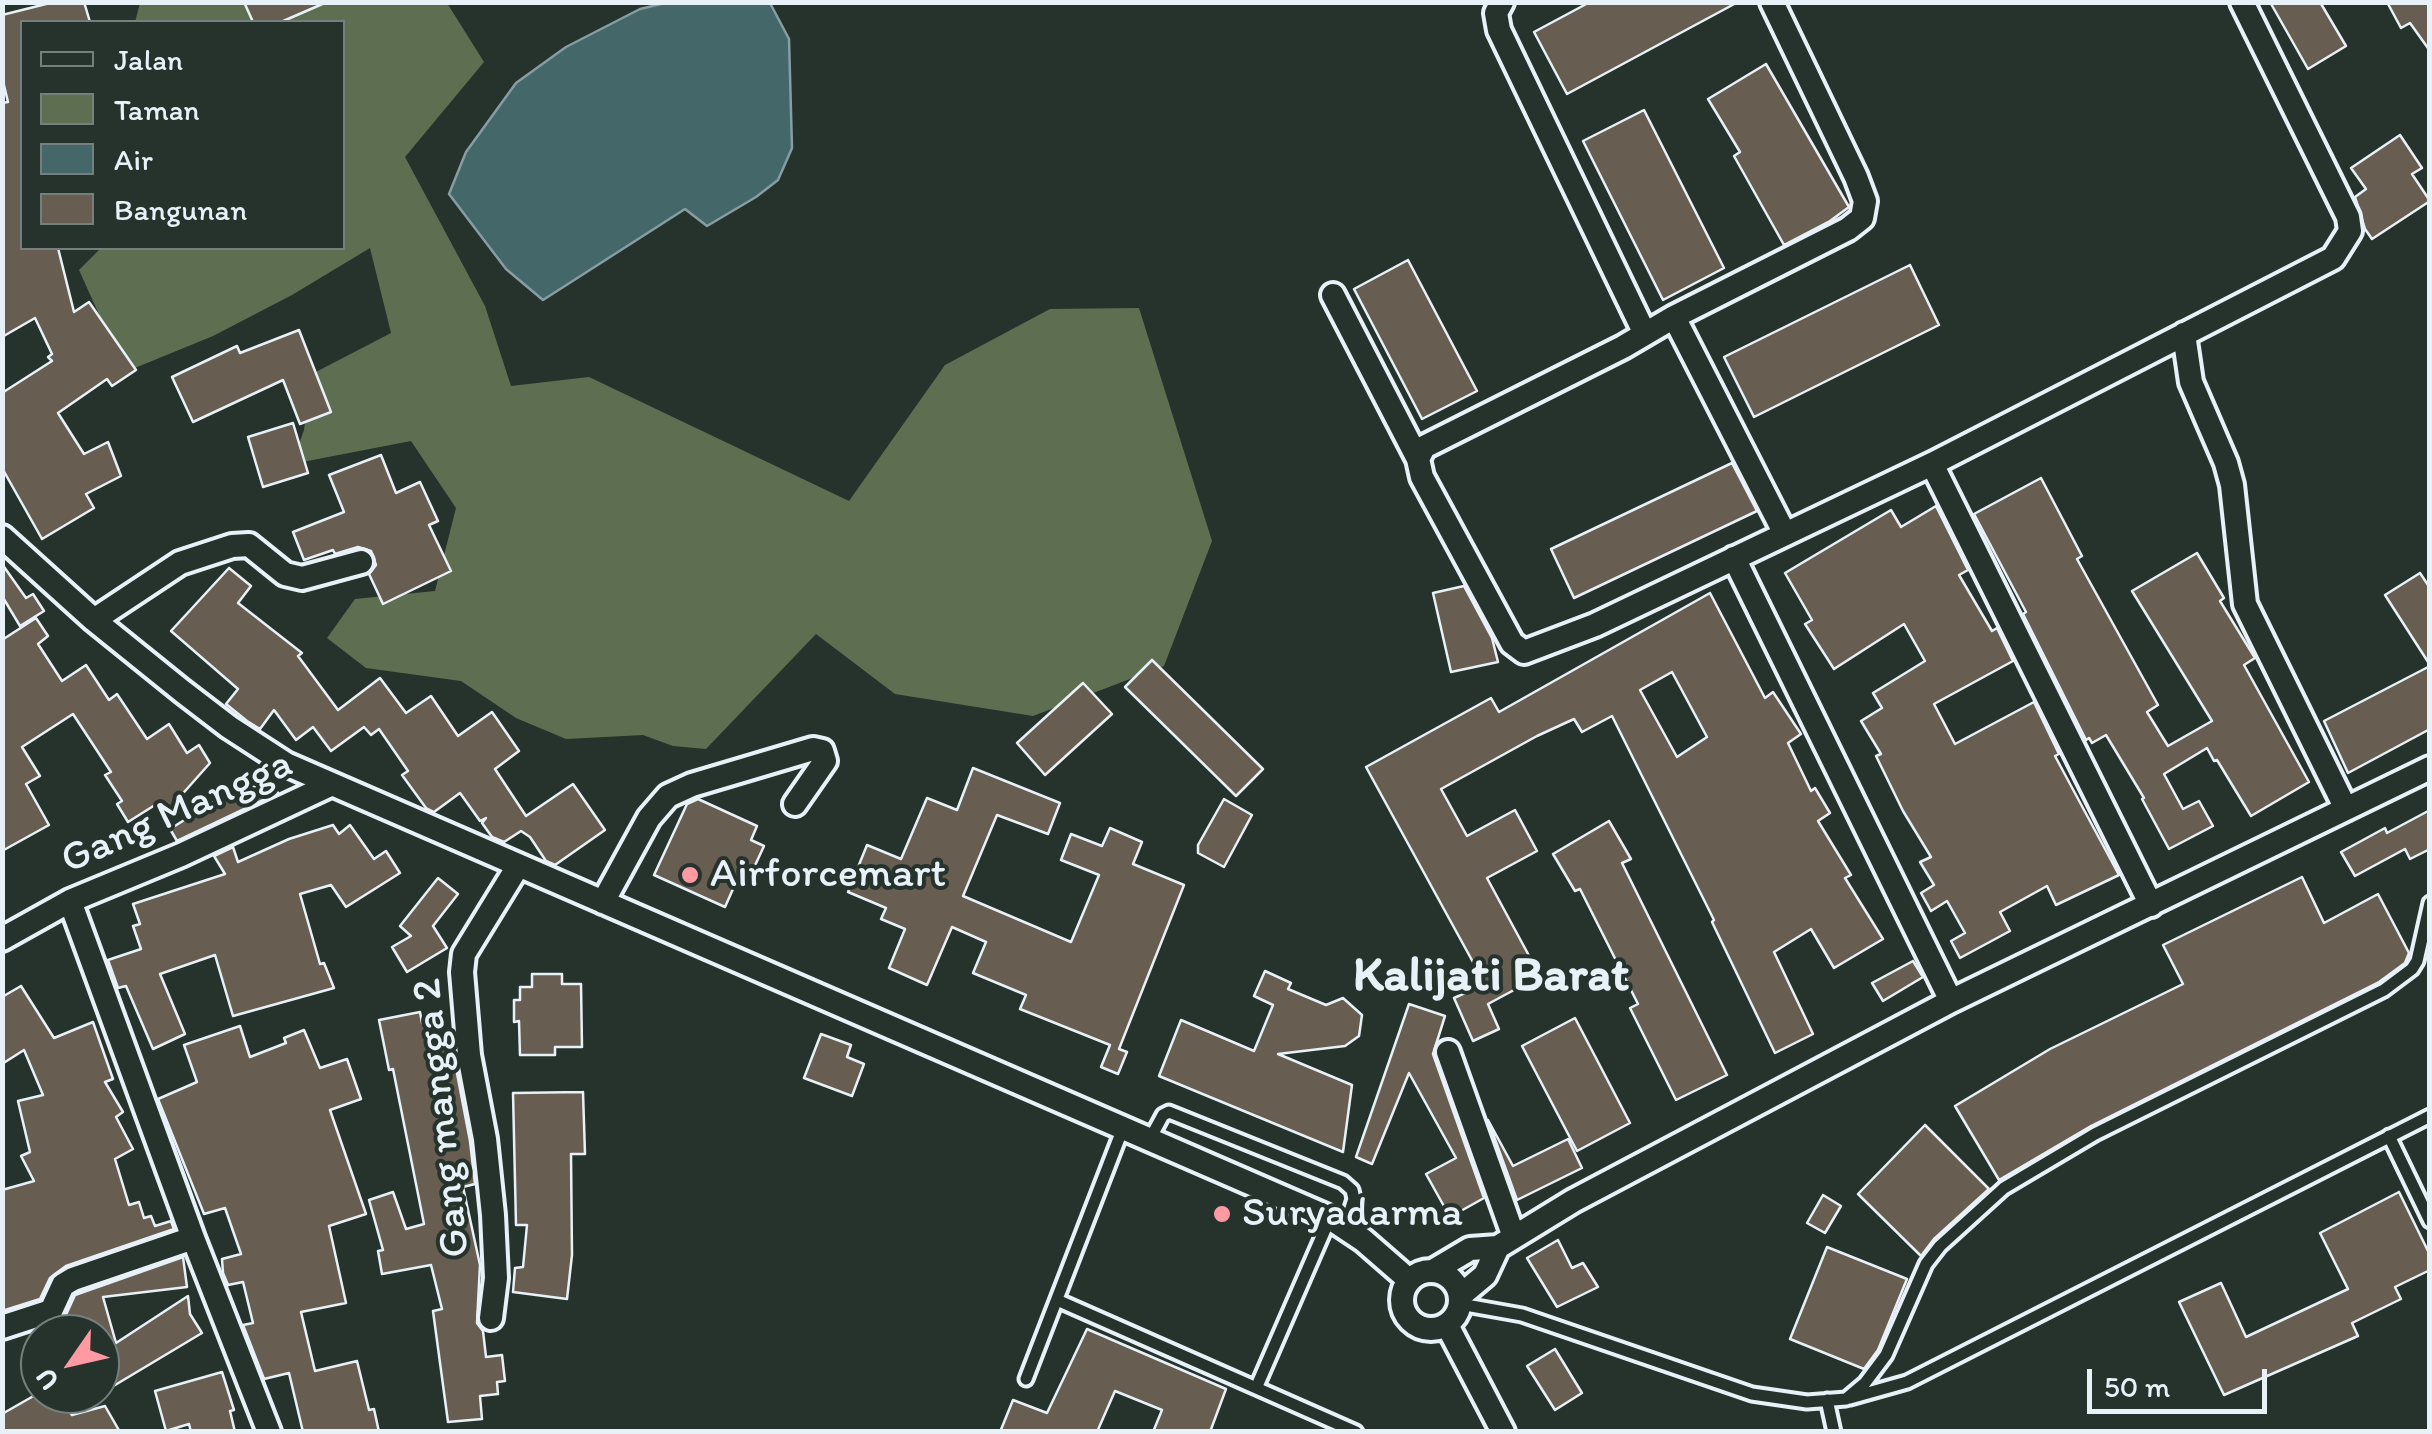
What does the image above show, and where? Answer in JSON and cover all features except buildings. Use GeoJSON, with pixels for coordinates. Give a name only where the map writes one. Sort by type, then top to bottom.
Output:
{"type":"FeatureCollection","features":[{"type":"Feature","properties":{"kind":"street"},"geometry":{"type":"LineString","coordinates":[[1502,2],[1496,13],[1499,30],[1645,334]]}},
{"type":"Feature","properties":{"kind":"street"},"geometry":{"type":"LineString","coordinates":[[1418,459],[1424,447],[1848,229],[1862,218],[1866,201],[1856,176],[1772,2]]}},
{"type":"Feature","properties":{"kind":"street"},"geometry":{"type":"LineString","coordinates":[[1333,296],[1418,459],[1422,477],[1512,643],[1524,652],[1541,648],[1932,464],[2333,258],[2350,231],[2348,217],[2242,2]]}},
{"type":"Feature","properties":{"kind":"street"},"geometry":{"type":"LineString","coordinates":[[1674,317],[1785,534]]}},
{"type":"Feature","properties":{"kind":"street"},"geometry":{"type":"LineString","coordinates":[[2184,334],[2192,382],[2232,485],[2245,604],[2346,809]]}},
{"type":"Feature","properties":{"kind":"street"},"geometry":{"type":"LineString","coordinates":[[1932,464],[2152,905]]}},
{"type":"Feature","properties":{"kind":"street"},"geometry":{"type":"LineString","coordinates":[[2,537],[94,620],[229,727],[286,764],[1337,1222],[1410,1280]]}},
{"type":"Feature","properties":{"kind":"street"},"geometry":{"type":"LineString","coordinates":[[94,620],[180,563],[232,546],[256,549],[294,577],[310,577],[361,562]]}},
{"type":"Feature","properties":{"kind":"street"},"geometry":{"type":"LineString","coordinates":[[1734,558],[1951,1002]]}},
{"type":"Feature","properties":{"kind":"street"},"geometry":{"type":"LineString","coordinates":[[603,902],[649,818],[668,796],[692,785],[813,749],[822,750],[825,760],[795,804]]}},
{"type":"Feature","properties":{"kind":"street"},"geometry":{"type":"LineString","coordinates":[[1433,1270],[1455,1281],[1460,1300],[1457,1314],[1447,1325],[1427,1329],[1409,1318],[1402,1299],[1416,1274],[1433,1270],[1470,1248],[1506,1242],[1574,1201],[1951,1002],[2430,768]]}},
{"type":"Feature","properties":{"kind":"street","name":"Gang Mangga"},"geometry":{"type":"LineString","coordinates":[[2,940],[70,901],[181,856],[330,785]]}},
{"type":"Feature","properties":{"kind":"street","name":"Gang mangga 2"},"geometry":{"type":"LineString","coordinates":[[491,1318],[496,1278],[493,1214],[485,1139],[469,1055],[462,972],[464,954],[518,866]]}},
{"type":"Feature","properties":{"kind":"street"},"geometry":{"type":"LineString","coordinates":[[70,901],[269,1432]]}},
{"type":"Feature","properties":{"kind":"street"},"geometry":{"type":"LineString","coordinates":[[1448,1052],[1506,1242],[1485,1275],[1460,1300]]}},
{"type":"Feature","properties":{"kind":"street"},"geometry":{"type":"LineString","coordinates":[[2,1327],[50,1311],[63,1285],[73,1279],[194,1238]]}},
{"type":"Feature","properties":{"kind":"street"},"geometry":{"type":"LineString","coordinates":[[1447,1325],[1503,1432]]}},
{"type":"Feature","properties":{"kind":"lane"},"geometry":{"type":"LineString","coordinates":[[1846,1399],[1865,1383],[1886,1356],[1926,1264],[1978,1210],[2004,1188],[2095,1134],[2384,990],[2417,961],[2430,903]]}},
{"type":"Feature","properties":{"kind":"lane"},"geometry":{"type":"LineString","coordinates":[[1150,1140],[1169,1112],[1343,1182],[1352,1190],[1354,1199],[1337,1222],[1257,1386]]}},
{"type":"Feature","properties":{"kind":"lane"},"geometry":{"type":"LineString","coordinates":[[1460,1300],[1560,1326],[1752,1394],[1808,1402],[1846,1399],[1907,1382],[2428,1119]]}},
{"type":"Feature","properties":{"kind":"lane"},"geometry":{"type":"LineString","coordinates":[[1026,1378],[1124,1128]]}},
{"type":"Feature","properties":{"kind":"lane"},"geometry":{"type":"LineString","coordinates":[[2389,1136],[2430,1221]]}},
{"type":"Feature","properties":{"kind":"lane"},"geometry":{"type":"LineString","coordinates":[[1058,1300],[1356,1432]]}},
{"type":"Feature","properties":{"kind":"lane"},"geometry":{"type":"LineString","coordinates":[[1827,1400],[1834,1432]]}},
{"type":"Feature","properties":{"kind":"green space"},"geometry":{"type":"Polygon","coordinates":[[[140,3],[447,3],[484,62],[405,157],[485,306],[511,386],[589,377],[849,501],[945,365],[1050,309],[1139,308],[1212,541],[1164,666],[1033,716],[895,694],[816,634],[706,749],[673,746],[643,735],[566,739],[516,718],[461,681],[366,668],[327,638],[355,599],[435,591],[456,508],[411,441],[292,464],[304,430],[312,374],[391,333],[370,248],[213,336],[125,372],[79,270],[99,250],[345,250],[345,20],[136,20],[140,3]]]}},
{"type":"Feature","properties":{"kind":"water"},"geometry":{"type":"Polygon","coordinates":[[[665,3],[770,3],[789,39],[792,148],[778,180],[756,197],[707,226],[685,209],[543,300],[506,269],[449,194],[466,152],[516,83],[566,47],[640,9],[665,3]]]}},
{"type":"Feature","properties":{"kind":"place","name":"Airforcemart"},"geometry":{"type":"Point","coordinates":[690,875]}},
{"type":"Feature","properties":{"kind":"place","name":"Suryadarma"},"geometry":{"type":"Point","coordinates":[1222,1214]}},
{"type":"Feature","properties":{"kind":"district","name":"Kalijati Barat"},"geometry":{"type":"Point","coordinates":[1491,978]}}]}
